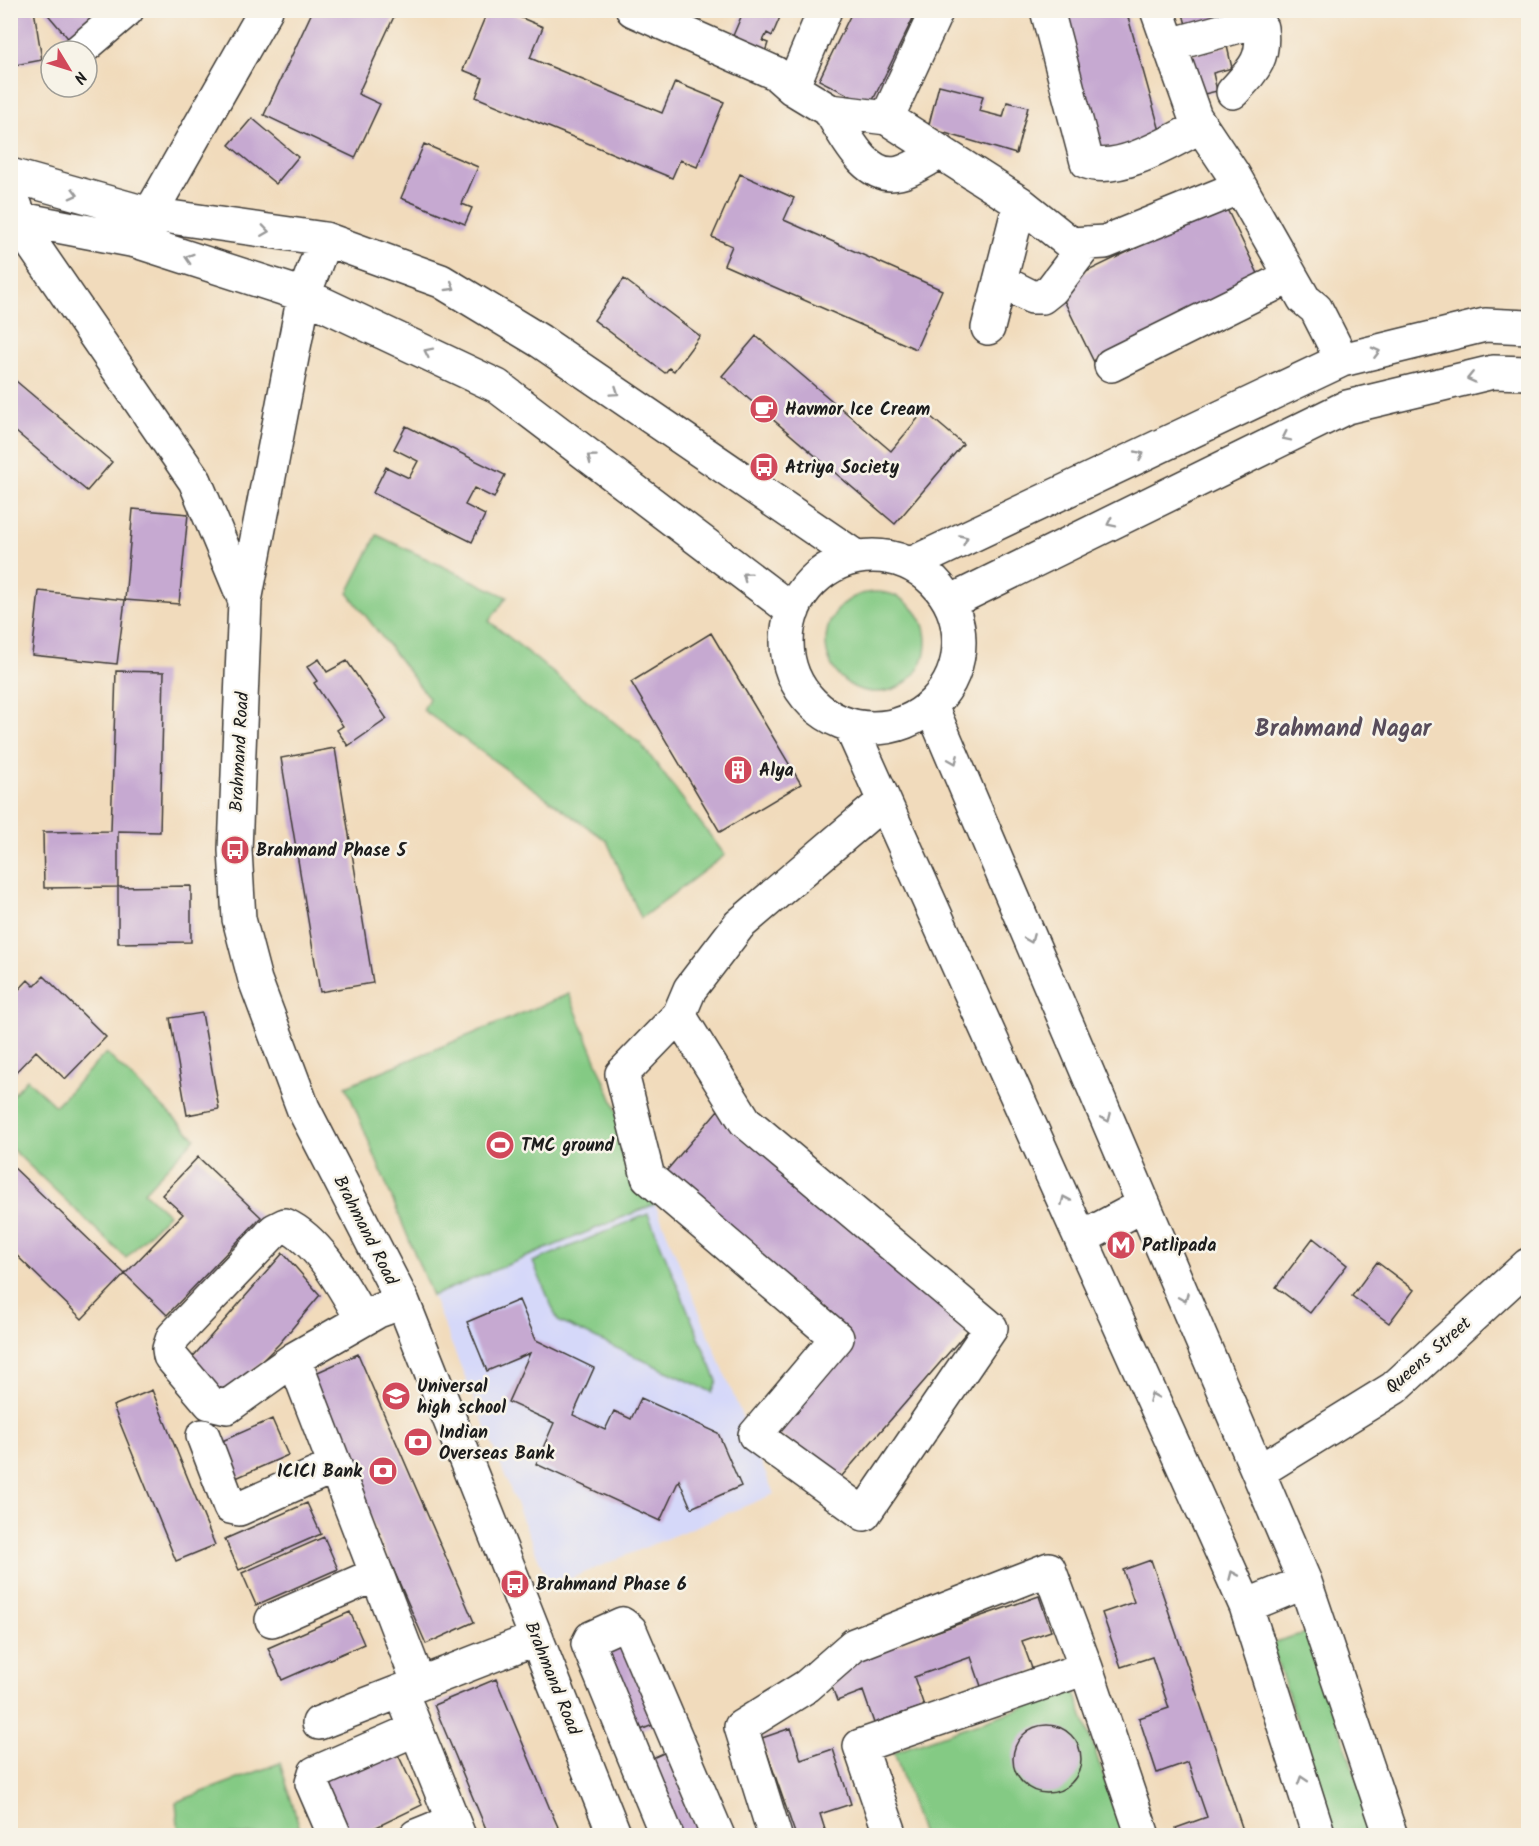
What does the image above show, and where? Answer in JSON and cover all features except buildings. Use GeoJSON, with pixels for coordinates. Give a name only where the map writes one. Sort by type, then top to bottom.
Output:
{"type":"FeatureCollection","features":[{"type":"Feature","properties":{"kind":"street"},"geometry":{"type":"LineString","coordinates":[[92,39],[127,10]]}},
{"type":"Feature","properties":{"kind":"street"},"geometry":{"type":"LineString","coordinates":[[142,228],[266,10]]}},
{"type":"Feature","properties":{"kind":"street"},"geometry":{"type":"LineString","coordinates":[[633,10],[775,73],[792,88],[830,111],[887,118],[1020,203],[1071,244],[1105,242],[1240,187]]}},
{"type":"Feature","properties":{"kind":"street"},"geometry":{"type":"LineString","coordinates":[[792,88],[825,10]]}},
{"type":"Feature","properties":{"kind":"street"},"geometry":{"type":"LineString","coordinates":[[887,118],[937,10]]}},
{"type":"Feature","properties":{"kind":"street"},"geometry":{"type":"LineString","coordinates":[[1047,10],[1087,162],[1098,166],[1141,156],[1201,126]]}},
{"type":"Feature","properties":{"kind":"street"},"geometry":{"type":"LineString","coordinates":[[1157,10],[1201,126],[1240,187],[1298,288],[1316,309],[1334,364]]}},
{"type":"Feature","properties":{"kind":"street"},"geometry":{"type":"LineString","coordinates":[[1170,45],[1250,23],[1261,28],[1263,45],[1258,63],[1233,92]]}},
{"type":"Feature","properties":{"kind":"street"},"geometry":{"type":"LineString","coordinates":[[830,111],[862,159],[879,172],[898,173],[941,152]]}},
{"type":"Feature","properties":{"kind":"street"},"geometry":{"type":"LineString","coordinates":[[793,611],[497,386],[304,295],[142,228],[14,177],[13,218],[142,228],[325,239],[441,281],[540,341],[856,557]]}},
{"type":"Feature","properties":{"kind":"street"},"geometry":{"type":"LineString","coordinates":[[988,328],[1020,203]]}},
{"type":"Feature","properties":{"kind":"street","name":"Brahmand Road"},"geometry":{"type":"LineString","coordinates":[[13,218],[195,481],[245,601]]}},
{"type":"Feature","properties":{"kind":"street","name":"Brahmand Road"},"geometry":{"type":"LineString","coordinates":[[325,239],[304,295],[245,601],[235,850],[239,920],[255,980],[303,1108],[403,1302],[592,1772],[615,1836]]}},
{"type":"Feature","properties":{"kind":"street"},"geometry":{"type":"LineString","coordinates":[[1000,281],[1032,297],[1042,297],[1052,290],[1087,243]]}},
{"type":"Feature","properties":{"kind":"street"},"geometry":{"type":"LineString","coordinates":[[1111,365],[1298,288]]}},
{"type":"Feature","properties":{"kind":"street"},"geometry":{"type":"LineString","coordinates":[[911,564],[1334,364],[1485,325],[1528,327]]}},
{"type":"Feature","properties":{"kind":"street"},"geometry":{"type":"LineString","coordinates":[[950,602],[1347,407],[1493,372],[1528,373]]}},
{"type":"Feature","properties":{"kind":"street"},"geometry":{"type":"LineString","coordinates":[[884,556],[911,564],[934,580],[950,602],[959,629],[958,657],[949,684],[931,706],[907,721],[879,728],[850,725],[825,713],[804,693],[791,668],[787,639],[793,611],[807,587],[829,568],[856,557],[884,556]]}},
{"type":"Feature","properties":{"kind":"street"},"geometry":{"type":"LineString","coordinates":[[931,706],[1305,1582],[1391,1836]]}},
{"type":"Feature","properties":{"kind":"street"},"geometry":{"type":"LineString","coordinates":[[850,725],[1246,1606],[1320,1836]]}},
{"type":"Feature","properties":{"kind":"street"},"geometry":{"type":"LineString","coordinates":[[680,1015],[746,1121],[991,1328],[864,1514],[755,1435],[837,1338],[648,1177],[622,1074],[680,1015],[690,989],[739,926],[884,801]]}},
{"type":"Feature","properties":{"kind":"street"},"geometry":{"type":"LineString","coordinates":[[1082,1238],[1144,1204]]}},
{"type":"Feature","properties":{"kind":"street"},"geometry":{"type":"LineString","coordinates":[[362,1320],[338,1275],[296,1230],[285,1225],[275,1230],[174,1337],[169,1349],[170,1356],[210,1403],[220,1408],[233,1405],[294,1359],[362,1320],[403,1302]]}},
{"type":"Feature","properties":{"kind":"street","name":"Queens Street"},"geometry":{"type":"LineString","coordinates":[[1258,1472],[1394,1388],[1528,1265]]}},
{"type":"Feature","properties":{"kind":"street"},"geometry":{"type":"LineString","coordinates":[[294,1359],[377,1574],[409,1688],[416,1729],[456,1828],[416,1836]]}},
{"type":"Feature","properties":{"kind":"street"},"geometry":{"type":"LineString","coordinates":[[203,1436],[230,1507],[239,1509],[335,1466]]}},
{"type":"Feature","properties":{"kind":"street"},"geometry":{"type":"LineString","coordinates":[[775,1836],[741,1727],[807,1686],[854,1646],[1049,1569],[1086,1668],[1143,1836]]}},
{"type":"Feature","properties":{"kind":"street"},"geometry":{"type":"LineString","coordinates":[[272,1620],[377,1574]]}},
{"type":"Feature","properties":{"kind":"street"},"geometry":{"type":"LineString","coordinates":[[1246,1606],[1305,1582]]}},
{"type":"Feature","properties":{"kind":"street"},"geometry":{"type":"LineString","coordinates":[[667,1836],[588,1644],[591,1638],[622,1624],[630,1630],[718,1836]]}},
{"type":"Feature","properties":{"kind":"street"},"geometry":{"type":"LineString","coordinates":[[319,1723],[537,1638]]}},
{"type":"Feature","properties":{"kind":"street"},"geometry":{"type":"LineString","coordinates":[[891,1836],[860,1746],[1086,1668]]}},
{"type":"Feature","properties":{"kind":"street"},"geometry":{"type":"LineString","coordinates":[[335,1836],[312,1783],[315,1773],[416,1729]]}},
{"type":"Feature","properties":{"kind":"street"},"geometry":{"type":"LineString","coordinates":[[592,1772],[674,1731]]}},
{"type":"Feature","properties":{"kind":"shaded area"},"geometry":{"type":"Polygon","coordinates":[[[655,1204],[774,1494],[550,1587],[432,1296],[655,1204]]]}},
{"type":"Feature","properties":{"kind":"green space"},"geometry":{"type":"Polygon","coordinates":[[[377,535],[507,597],[489,621],[641,744],[725,855],[641,918],[607,841],[423,710],[429,698],[348,593],[377,535]]]}},
{"type":"Feature","properties":{"kind":"green space"},"geometry":{"type":"Polygon","coordinates":[[[876,592],[895,596],[911,607],[922,623],[926,642],[922,661],[911,677],[895,688],[876,692],[857,688],[841,677],[830,661],[826,642],[830,623],[841,607],[857,596],[876,592]]]}},
{"type":"Feature","properties":{"kind":"green space","name":"TMC ground"},"geometry":{"type":"Polygon","coordinates":[[[569,994],[655,1204],[432,1296],[346,1086],[569,994]]]}},
{"type":"Feature","properties":{"kind":"green space"},"geometry":{"type":"Polygon","coordinates":[[[106,1053],[195,1138],[144,1192],[168,1214],[126,1258],[11,1148],[11,1097],[27,1079],[55,1106],[106,1053]]]}},
{"type":"Feature","properties":{"kind":"green space"},"geometry":{"type":"Polygon","coordinates":[[[648,1214],[717,1381],[712,1392],[558,1321],[533,1262],[648,1214]]]}},
{"type":"Feature","properties":{"kind":"green space"},"geometry":{"type":"Polygon","coordinates":[[[1308,1632],[1375,1835],[1335,1835],[1271,1643],[1308,1632]]]}},
{"type":"Feature","properties":{"kind":"green space"},"geometry":{"type":"Polygon","coordinates":[[[1074,1690],[1124,1835],[922,1835],[894,1752],[1074,1690]]]}},
{"type":"Feature","properties":{"kind":"green space"},"geometry":{"type":"Polygon","coordinates":[[[280,1763],[302,1835],[179,1835],[176,1802],[280,1763]]]}},
{"type":"Feature","properties":{"kind":"place","name":"Havmor Ice Cream"},"geometry":{"type":"Point","coordinates":[764,409]}},
{"type":"Feature","properties":{"kind":"place","name":"Atriya Society"},"geometry":{"type":"Point","coordinates":[764,467]}},
{"type":"Feature","properties":{"kind":"place","name":"Alya"},"geometry":{"type":"Point","coordinates":[738,770]}},
{"type":"Feature","properties":{"kind":"place","name":"Brahmand Phase 5"},"geometry":{"type":"Point","coordinates":[235,850]}},
{"type":"Feature","properties":{"kind":"place","name":"TMC ground"},"geometry":{"type":"Point","coordinates":[500,1145]}},
{"type":"Feature","properties":{"kind":"place","name":"Patlipada"},"geometry":{"type":"Point","coordinates":[1121,1245]}},
{"type":"Feature","properties":{"kind":"place","name":"Universal high school"},"geometry":{"type":"Point","coordinates":[396,1396]}},
{"type":"Feature","properties":{"kind":"place","name":"Indian Overseas Bank"},"geometry":{"type":"Point","coordinates":[418,1442]}},
{"type":"Feature","properties":{"kind":"place","name":"ICICI Bank"},"geometry":{"type":"Point","coordinates":[383,1471]}},
{"type":"Feature","properties":{"kind":"place","name":"Brahmand Phase 6"},"geometry":{"type":"Point","coordinates":[515,1584]}},
{"type":"Feature","properties":{"kind":"district","name":"Brahmand Nagar"},"geometry":{"type":"Point","coordinates":[1343,728]}}]}
